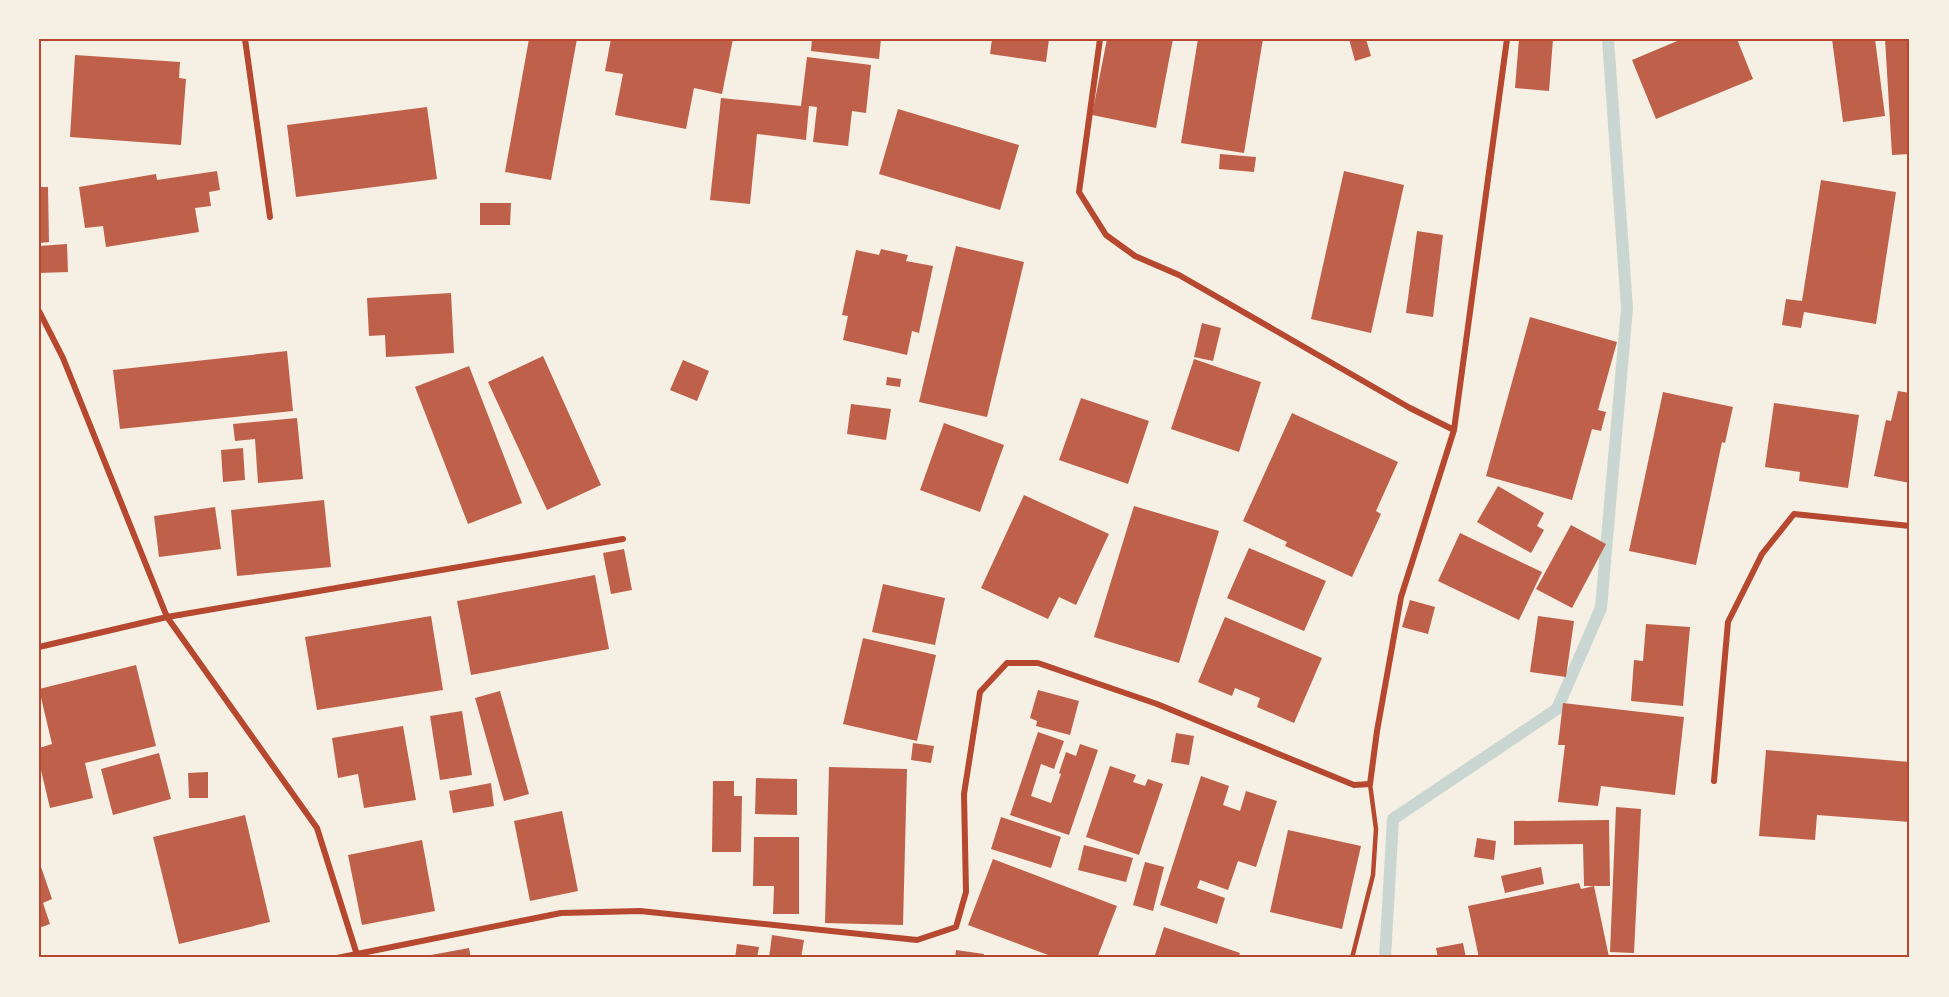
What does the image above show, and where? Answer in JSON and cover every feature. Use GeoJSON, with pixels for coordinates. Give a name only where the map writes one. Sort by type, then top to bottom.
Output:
{"type":"FeatureCollection","features":[{"type":"Feature","properties":{"kind":"street"},"geometry":{"type":"LineString","coordinates":[[245,39],[270,217]]}},
{"type":"Feature","properties":{"kind":"street"},"geometry":{"type":"LineString","coordinates":[[1100,39],[1079,192],[1106,235],[1135,256],[1179,275],[1410,408],[1454,430]]}},
{"type":"Feature","properties":{"kind":"street"},"geometry":{"type":"LineString","coordinates":[[337,958],[357,956],[561,913],[640,911],[917,940],[956,927],[966,892],[964,794],[980,692],[1007,663],[1038,663],[1157,704],[1354,785],[1370,784],[1401,597],[1454,430],[1507,39]]}},
{"type":"Feature","properties":{"kind":"street"},"geometry":{"type":"LineString","coordinates":[[39,311],[63,358],[167,617],[317,828],[357,956]]}},
{"type":"Feature","properties":{"kind":"street"},"geometry":{"type":"LineString","coordinates":[[1714,781],[1728,622],[1768,546],[1794,514],[1910,526]]}},
{"type":"Feature","properties":{"kind":"street"},"geometry":{"type":"LineString","coordinates":[[39,647],[167,617],[624,539]]}},
{"type":"Feature","properties":{"kind":"lane"},"geometry":{"type":"LineString","coordinates":[[1352,958],[1373,875],[1376,829],[1370,784]]}},
{"type":"Feature","properties":{"kind":"building"},"geometry":{"type":"Polygon","coordinates":[[[529,39],[577,39],[551,180],[505,172],[529,39]]]}},
{"type":"Feature","properties":{"kind":"building"},"geometry":{"type":"Polygon","coordinates":[[[611,39],[733,39],[722,94],[694,88],[686,129],[615,115],[623,74],[605,71],[611,39]]]}},
{"type":"Feature","properties":{"kind":"building"},"geometry":{"type":"Polygon","coordinates":[[[812,39],[881,39],[879,59],[811,51],[812,39]]]}},
{"type":"Feature","properties":{"kind":"building"},"geometry":{"type":"Polygon","coordinates":[[[992,39],[1049,39],[1046,62],[990,54],[992,39]]]}},
{"type":"Feature","properties":{"kind":"building"},"geometry":{"type":"Polygon","coordinates":[[[1107,39],[1173,39],[1156,128],[1092,115],[1107,39]]]}},
{"type":"Feature","properties":{"kind":"building"},"geometry":{"type":"Polygon","coordinates":[[[1198,39],[1263,39],[1244,153],[1181,143],[1198,39]]]}},
{"type":"Feature","properties":{"kind":"building"},"geometry":{"type":"Polygon","coordinates":[[[1349,39],[1366,39],[1371,56],[1355,61],[1349,39]]]}},
{"type":"Feature","properties":{"kind":"building"},"geometry":{"type":"Polygon","coordinates":[[[1519,39],[1553,39],[1549,91],[1515,88],[1519,39]]]}},
{"type":"Feature","properties":{"kind":"building"},"geometry":{"type":"Polygon","coordinates":[[[1682,39],[1737,39],[1753,79],[1656,119],[1632,60],[1682,39]]]}},
{"type":"Feature","properties":{"kind":"building"},"geometry":{"type":"Polygon","coordinates":[[[1832,39],[1875,39],[1885,116],[1843,122],[1832,39]]]}},
{"type":"Feature","properties":{"kind":"building"},"geometry":{"type":"Polygon","coordinates":[[[1885,39],[1910,39],[1910,154],[1892,155],[1885,39]]]}},
{"type":"Feature","properties":{"kind":"building"},"geometry":{"type":"Polygon","coordinates":[[[75,55],[180,62],[179,78],[186,79],[181,145],[70,137],[75,55]]]}},
{"type":"Feature","properties":{"kind":"building"},"geometry":{"type":"Polygon","coordinates":[[[807,57],[871,65],[866,113],[852,111],[848,146],[813,142],[817,107],[809,106],[806,140],[757,134],[750,204],[710,200],[721,98],[801,106],[807,57]]]}},
{"type":"Feature","properties":{"kind":"building"},"geometry":{"type":"Polygon","coordinates":[[[427,107],[437,179],[296,197],[287,125],[427,107]]]}},
{"type":"Feature","properties":{"kind":"building"},"geometry":{"type":"Polygon","coordinates":[[[898,109],[1019,145],[1000,210],[879,174],[898,109]]]}},
{"type":"Feature","properties":{"kind":"building"},"geometry":{"type":"Polygon","coordinates":[[[1220,154],[1256,157],[1254,172],[1219,169],[1220,154]]]}},
{"type":"Feature","properties":{"kind":"building"},"geometry":{"type":"Polygon","coordinates":[[[217,171],[220,190],[209,192],[211,206],[195,208],[199,232],[106,247],[103,226],[85,228],[79,187],[156,174],[157,180],[217,171]]]}},
{"type":"Feature","properties":{"kind":"building"},"geometry":{"type":"Polygon","coordinates":[[[1344,171],[1404,185],[1371,333],[1311,319],[1344,171]]]}},
{"type":"Feature","properties":{"kind":"building"},"geometry":{"type":"Polygon","coordinates":[[[1821,180],[1896,192],[1876,324],[1804,312],[1801,328],[1782,325],[1786,299],[1802,301],[1821,180]]]}},
{"type":"Feature","properties":{"kind":"building"},"geometry":{"type":"Polygon","coordinates":[[[39,187],[48,187],[49,242],[39,243],[39,187]]]}},
{"type":"Feature","properties":{"kind":"building"},"geometry":{"type":"Polygon","coordinates":[[[480,203],[511,203],[510,225],[480,225],[480,203]]]}},
{"type":"Feature","properties":{"kind":"building"},"geometry":{"type":"Polygon","coordinates":[[[1417,231],[1443,235],[1433,317],[1406,313],[1417,231]]]}},
{"type":"Feature","properties":{"kind":"building"},"geometry":{"type":"Polygon","coordinates":[[[67,244],[68,272],[39,273],[39,246],[67,244]]]}},
{"type":"Feature","properties":{"kind":"building"},"geometry":{"type":"Polygon","coordinates":[[[956,246],[1024,262],[987,417],[919,402],[956,246]]]}},
{"type":"Feature","properties":{"kind":"building"},"geometry":{"type":"Polygon","coordinates":[[[881,249],[908,255],[906,261],[933,266],[919,333],[912,331],[907,355],[843,340],[848,316],[842,315],[856,250],[879,255],[881,249]]]}},
{"type":"Feature","properties":{"kind":"building"},"geometry":{"type":"Polygon","coordinates":[[[451,293],[454,353],[386,357],[385,335],[369,336],[367,298],[451,293]]]}},
{"type":"Feature","properties":{"kind":"building"},"geometry":{"type":"Polygon","coordinates":[[[1530,317],[1617,342],[1598,410],[1606,412],[1601,431],[1592,429],[1572,500],[1486,476],[1530,317]]]}},
{"type":"Feature","properties":{"kind":"building"},"geometry":{"type":"Polygon","coordinates":[[[1202,323],[1221,328],[1213,361],[1194,357],[1202,323]]]}},
{"type":"Feature","properties":{"kind":"building"},"geometry":{"type":"Polygon","coordinates":[[[287,351],[293,411],[120,429],[113,370],[287,351]]]}},
{"type":"Feature","properties":{"kind":"building"},"geometry":{"type":"Polygon","coordinates":[[[543,356],[601,485],[547,510],[488,382],[543,356]]]}},
{"type":"Feature","properties":{"kind":"building"},"geometry":{"type":"Polygon","coordinates":[[[1194,359],[1261,382],[1239,452],[1171,429],[1194,359]]]}},
{"type":"Feature","properties":{"kind":"building"},"geometry":{"type":"Polygon","coordinates":[[[683,360],[709,371],[697,401],[670,390],[683,360]]]}},
{"type":"Feature","properties":{"kind":"building"},"geometry":{"type":"Polygon","coordinates":[[[469,366],[522,503],[468,524],[415,387],[469,366]]]}},
{"type":"Feature","properties":{"kind":"building"},"geometry":{"type":"Polygon","coordinates":[[[887,377],[901,379],[900,387],[886,385],[887,377]]]}},
{"type":"Feature","properties":{"kind":"building"},"geometry":{"type":"Polygon","coordinates":[[[1898,391],[1910,393],[1910,483],[1874,476],[1886,420],[1891,421],[1898,391]]]}},
{"type":"Feature","properties":{"kind":"building"},"geometry":{"type":"Polygon","coordinates":[[[1663,392],[1733,407],[1725,443],[1722,442],[1696,565],[1629,551],[1663,392]]]}},
{"type":"Feature","properties":{"kind":"building"},"geometry":{"type":"Polygon","coordinates":[[[1081,398],[1149,421],[1128,484],[1059,460],[1081,398]]]}},
{"type":"Feature","properties":{"kind":"building"},"geometry":{"type":"Polygon","coordinates":[[[1774,403],[1859,415],[1848,488],[1799,481],[1800,472],[1765,467],[1774,403]]]}},
{"type":"Feature","properties":{"kind":"building"},"geometry":{"type":"Polygon","coordinates":[[[851,404],[891,409],[886,440],[847,434],[851,404]]]}},
{"type":"Feature","properties":{"kind":"building"},"geometry":{"type":"Polygon","coordinates":[[[1292,413],[1398,462],[1376,511],[1381,514],[1352,577],[1285,546],[1287,542],[1243,521],[1292,413]]]}},
{"type":"Feature","properties":{"kind":"building"},"geometry":{"type":"Polygon","coordinates":[[[297,418],[303,479],[258,483],[255,439],[235,441],[233,424],[297,418]]]}},
{"type":"Feature","properties":{"kind":"building"},"geometry":{"type":"Polygon","coordinates":[[[944,423],[1004,445],[980,512],[920,490],[944,423]]]}},
{"type":"Feature","properties":{"kind":"building"},"geometry":{"type":"Polygon","coordinates":[[[243,448],[245,480],[223,482],[221,450],[243,448]]]}},
{"type":"Feature","properties":{"kind":"building"},"geometry":{"type":"Polygon","coordinates":[[[1498,486],[1544,513],[1537,526],[1544,530],[1531,553],[1477,522],[1498,486]]]}},
{"type":"Feature","properties":{"kind":"building"},"geometry":{"type":"Polygon","coordinates":[[[1024,495],[1109,534],[1076,605],[1059,597],[1048,619],[981,588],[1024,495]]]}},
{"type":"Feature","properties":{"kind":"building"},"geometry":{"type":"Polygon","coordinates":[[[324,500],[331,567],[237,576],[231,510],[324,500]]]}},
{"type":"Feature","properties":{"kind":"building"},"geometry":{"type":"Polygon","coordinates":[[[1134,506],[1219,531],[1179,663],[1094,637],[1134,506]]]}},
{"type":"Feature","properties":{"kind":"building"},"geometry":{"type":"Polygon","coordinates":[[[215,507],[221,549],[159,557],[154,516],[215,507]]]}},
{"type":"Feature","properties":{"kind":"building"},"geometry":{"type":"Polygon","coordinates":[[[1571,525],[1606,544],[1572,608],[1536,589],[1571,525]]]}},
{"type":"Feature","properties":{"kind":"building"},"geometry":{"type":"Polygon","coordinates":[[[1460,533],[1542,572],[1519,620],[1438,581],[1460,533]]]}},
{"type":"Feature","properties":{"kind":"building"},"geometry":{"type":"Polygon","coordinates":[[[1249,548],[1326,581],[1304,631],[1227,598],[1249,548]]]}},
{"type":"Feature","properties":{"kind":"building"},"geometry":{"type":"Polygon","coordinates":[[[624,549],[632,590],[611,594],[603,553],[624,549]]]}},
{"type":"Feature","properties":{"kind":"building"},"geometry":{"type":"Polygon","coordinates":[[[595,575],[609,649],[471,675],[457,601],[595,575]]]}},
{"type":"Feature","properties":{"kind":"building"},"geometry":{"type":"Polygon","coordinates":[[[883,584],[945,598],[935,645],[872,632],[883,584]]]}},
{"type":"Feature","properties":{"kind":"building"},"geometry":{"type":"Polygon","coordinates":[[[1410,600],[1435,607],[1428,634],[1402,627],[1410,600]]]}},
{"type":"Feature","properties":{"kind":"building"},"geometry":{"type":"Polygon","coordinates":[[[431,616],[443,690],[317,710],[305,637],[431,616]]]}},
{"type":"Feature","properties":{"kind":"building"},"geometry":{"type":"Polygon","coordinates":[[[1538,616],[1574,621],[1566,677],[1530,672],[1538,616]]]}},
{"type":"Feature","properties":{"kind":"building"},"geometry":{"type":"Polygon","coordinates":[[[1225,617],[1322,658],[1294,723],[1257,707],[1260,698],[1235,688],[1232,696],[1198,682],[1225,617]]]}},
{"type":"Feature","properties":{"kind":"building"},"geometry":{"type":"Polygon","coordinates":[[[1646,624],[1690,627],[1683,706],[1631,701],[1634,660],[1643,661],[1646,624]]]}},
{"type":"Feature","properties":{"kind":"building"},"geometry":{"type":"Polygon","coordinates":[[[863,638],[936,655],[917,741],[843,724],[863,638]]]}},
{"type":"Feature","properties":{"kind":"building"},"geometry":{"type":"Polygon","coordinates":[[[136,665],[156,746],[85,763],[93,798],[50,808],[39,762],[39,748],[52,744],[39,689],[136,665]]]}},
{"type":"Feature","properties":{"kind":"building"},"geometry":{"type":"Polygon","coordinates":[[[1038,690],[1079,701],[1070,735],[1036,726],[1037,721],[1030,718],[1038,690]]]}},
{"type":"Feature","properties":{"kind":"building"},"geometry":{"type":"Polygon","coordinates":[[[500,691],[529,794],[504,801],[475,698],[500,691]]]}},
{"type":"Feature","properties":{"kind":"building"},"geometry":{"type":"Polygon","coordinates":[[[1563,703],[1684,717],[1675,795],[1601,786],[1598,806],[1558,802],[1565,745],[1558,745],[1563,703]]]}},
{"type":"Feature","properties":{"kind":"building"},"geometry":{"type":"Polygon","coordinates":[[[462,711],[472,775],[440,780],[430,716],[462,711]]]}},
{"type":"Feature","properties":{"kind":"building"},"geometry":{"type":"Polygon","coordinates":[[[403,726],[416,800],[364,808],[358,774],[338,778],[332,738],[403,726]]]}},
{"type":"Feature","properties":{"kind":"building"},"geometry":{"type":"Polygon","coordinates":[[[1038,732],[1064,741],[1054,769],[1041,764],[1031,796],[1051,803],[1066,752],[1076,756],[1080,744],[1098,750],[1069,835],[1010,815],[1038,732]]]}},
{"type":"Feature","properties":{"kind":"building"},"geometry":{"type":"Polygon","coordinates":[[[1176,733],[1194,736],[1189,765],[1171,762],[1176,733]]]}},
{"type":"Feature","properties":{"kind":"building"},"geometry":{"type":"Polygon","coordinates":[[[913,743],[934,746],[931,763],[911,760],[913,743]]]}},
{"type":"Feature","properties":{"kind":"building"},"geometry":{"type":"Polygon","coordinates":[[[1766,750],[1910,762],[1910,822],[1817,815],[1815,840],[1759,836],[1766,750]]]}},
{"type":"Feature","properties":{"kind":"building"},"geometry":{"type":"Polygon","coordinates":[[[159,753],[171,799],[113,815],[101,769],[159,753]]]}},
{"type":"Feature","properties":{"kind":"building"},"geometry":{"type":"Polygon","coordinates":[[[1110,766],[1136,775],[1133,782],[1145,786],[1148,779],[1163,784],[1139,855],[1086,837],[1110,766]]]}},
{"type":"Feature","properties":{"kind":"building"},"geometry":{"type":"Polygon","coordinates":[[[829,767],[907,769],[903,925],[825,923],[829,767]]]}},
{"type":"Feature","properties":{"kind":"building"},"geometry":{"type":"Polygon","coordinates":[[[208,772],[208,798],[189,798],[188,773],[208,772]]]}},
{"type":"Feature","properties":{"kind":"building"},"geometry":{"type":"Polygon","coordinates":[[[1201,776],[1229,786],[1223,805],[1240,811],[1246,791],[1277,801],[1256,867],[1238,861],[1228,890],[1200,880],[1197,888],[1225,898],[1217,924],[1160,905],[1201,776]]]}},
{"type":"Feature","properties":{"kind":"building"},"geometry":{"type":"Polygon","coordinates":[[[756,778],[797,779],[797,815],[755,814],[756,778]]]}},
{"type":"Feature","properties":{"kind":"building"},"geometry":{"type":"Polygon","coordinates":[[[713,781],[734,781],[734,796],[742,796],[741,852],[712,852],[713,781]]]}},
{"type":"Feature","properties":{"kind":"building"},"geometry":{"type":"Polygon","coordinates":[[[491,783],[494,806],[453,813],[449,791],[491,783]]]}},
{"type":"Feature","properties":{"kind":"building"},"geometry":{"type":"Polygon","coordinates":[[[1616,807],[1641,809],[1634,953],[1610,952],[1616,807]]]}},
{"type":"Feature","properties":{"kind":"building"},"geometry":{"type":"Polygon","coordinates":[[[562,811],[578,891],[530,901],[514,821],[562,811]]]}},
{"type":"Feature","properties":{"kind":"building"},"geometry":{"type":"Polygon","coordinates":[[[245,815],[270,922],[179,944],[153,837],[245,815]]]}},
{"type":"Feature","properties":{"kind":"building"},"geometry":{"type":"Polygon","coordinates":[[[1001,817],[1061,837],[1051,868],[991,849],[1001,817]]]}},
{"type":"Feature","properties":{"kind":"building"},"geometry":{"type":"Polygon","coordinates":[[[1609,820],[1610,886],[1584,886],[1583,844],[1514,845],[1514,821],[1609,820]]]}},
{"type":"Feature","properties":{"kind":"building"},"geometry":{"type":"Polygon","coordinates":[[[1288,830],[1361,846],[1342,929],[1270,912],[1288,830]]]}},
{"type":"Feature","properties":{"kind":"building"},"geometry":{"type":"Polygon","coordinates":[[[754,837],[799,837],[799,914],[773,914],[774,886],[753,886],[754,837]]]}},
{"type":"Feature","properties":{"kind":"building"},"geometry":{"type":"Polygon","coordinates":[[[1477,838],[1496,841],[1494,860],[1474,857],[1477,838]]]}},
{"type":"Feature","properties":{"kind":"building"},"geometry":{"type":"Polygon","coordinates":[[[422,840],[435,911],[362,925],[348,855],[422,840]]]}},
{"type":"Feature","properties":{"kind":"building"},"geometry":{"type":"Polygon","coordinates":[[[1084,845],[1133,858],[1126,882],[1078,870],[1084,845]]]}},
{"type":"Feature","properties":{"kind":"building"},"geometry":{"type":"Polygon","coordinates":[[[993,859],[1117,906],[1097,958],[1056,958],[968,925],[993,859]]]}},
{"type":"Feature","properties":{"kind":"building"},"geometry":{"type":"Polygon","coordinates":[[[39,861],[52,899],[43,903],[50,924],[39,928],[39,861]]]}},
{"type":"Feature","properties":{"kind":"building"},"geometry":{"type":"Polygon","coordinates":[[[1145,862],[1164,867],[1153,911],[1133,905],[1145,862]]]}},
{"type":"Feature","properties":{"kind":"building"},"geometry":{"type":"Polygon","coordinates":[[[1541,867],[1544,884],[1505,893],[1501,876],[1541,867]]]}},
{"type":"Feature","properties":{"kind":"building"},"geometry":{"type":"Polygon","coordinates":[[[1579,883],[1581,889],[1594,886],[1609,957],[1479,958],[1468,906],[1579,883]]]}},
{"type":"Feature","properties":{"kind":"building"},"geometry":{"type":"Polygon","coordinates":[[[1164,927],[1240,953],[1238,958],[1154,958],[1164,927]]]}},
{"type":"Feature","properties":{"kind":"building"},"geometry":{"type":"Polygon","coordinates":[[[772,935],[804,940],[801,958],[769,958],[772,935]]]}},
{"type":"Feature","properties":{"kind":"building"},"geometry":{"type":"Polygon","coordinates":[[[1463,943],[1466,958],[1438,958],[1436,948],[1463,943]]]}},
{"type":"Feature","properties":{"kind":"building"},"geometry":{"type":"Polygon","coordinates":[[[737,944],[759,947],[757,958],[735,958],[737,944]]]}},
{"type":"Feature","properties":{"kind":"building"},"geometry":{"type":"Polygon","coordinates":[[[469,948],[471,958],[420,958],[420,957],[469,948]]]}},
{"type":"Feature","properties":{"kind":"building"},"geometry":{"type":"Polygon","coordinates":[[[956,950],[984,954],[984,958],[955,958],[956,950]]]}},
{"type":"Feature","properties":{"kind":"waterway"},"geometry":{"type":"LineString","coordinates":[[1385,958],[1393,819],[1557,709],[1601,608],[1627,308],[1608,39]]}}]}
